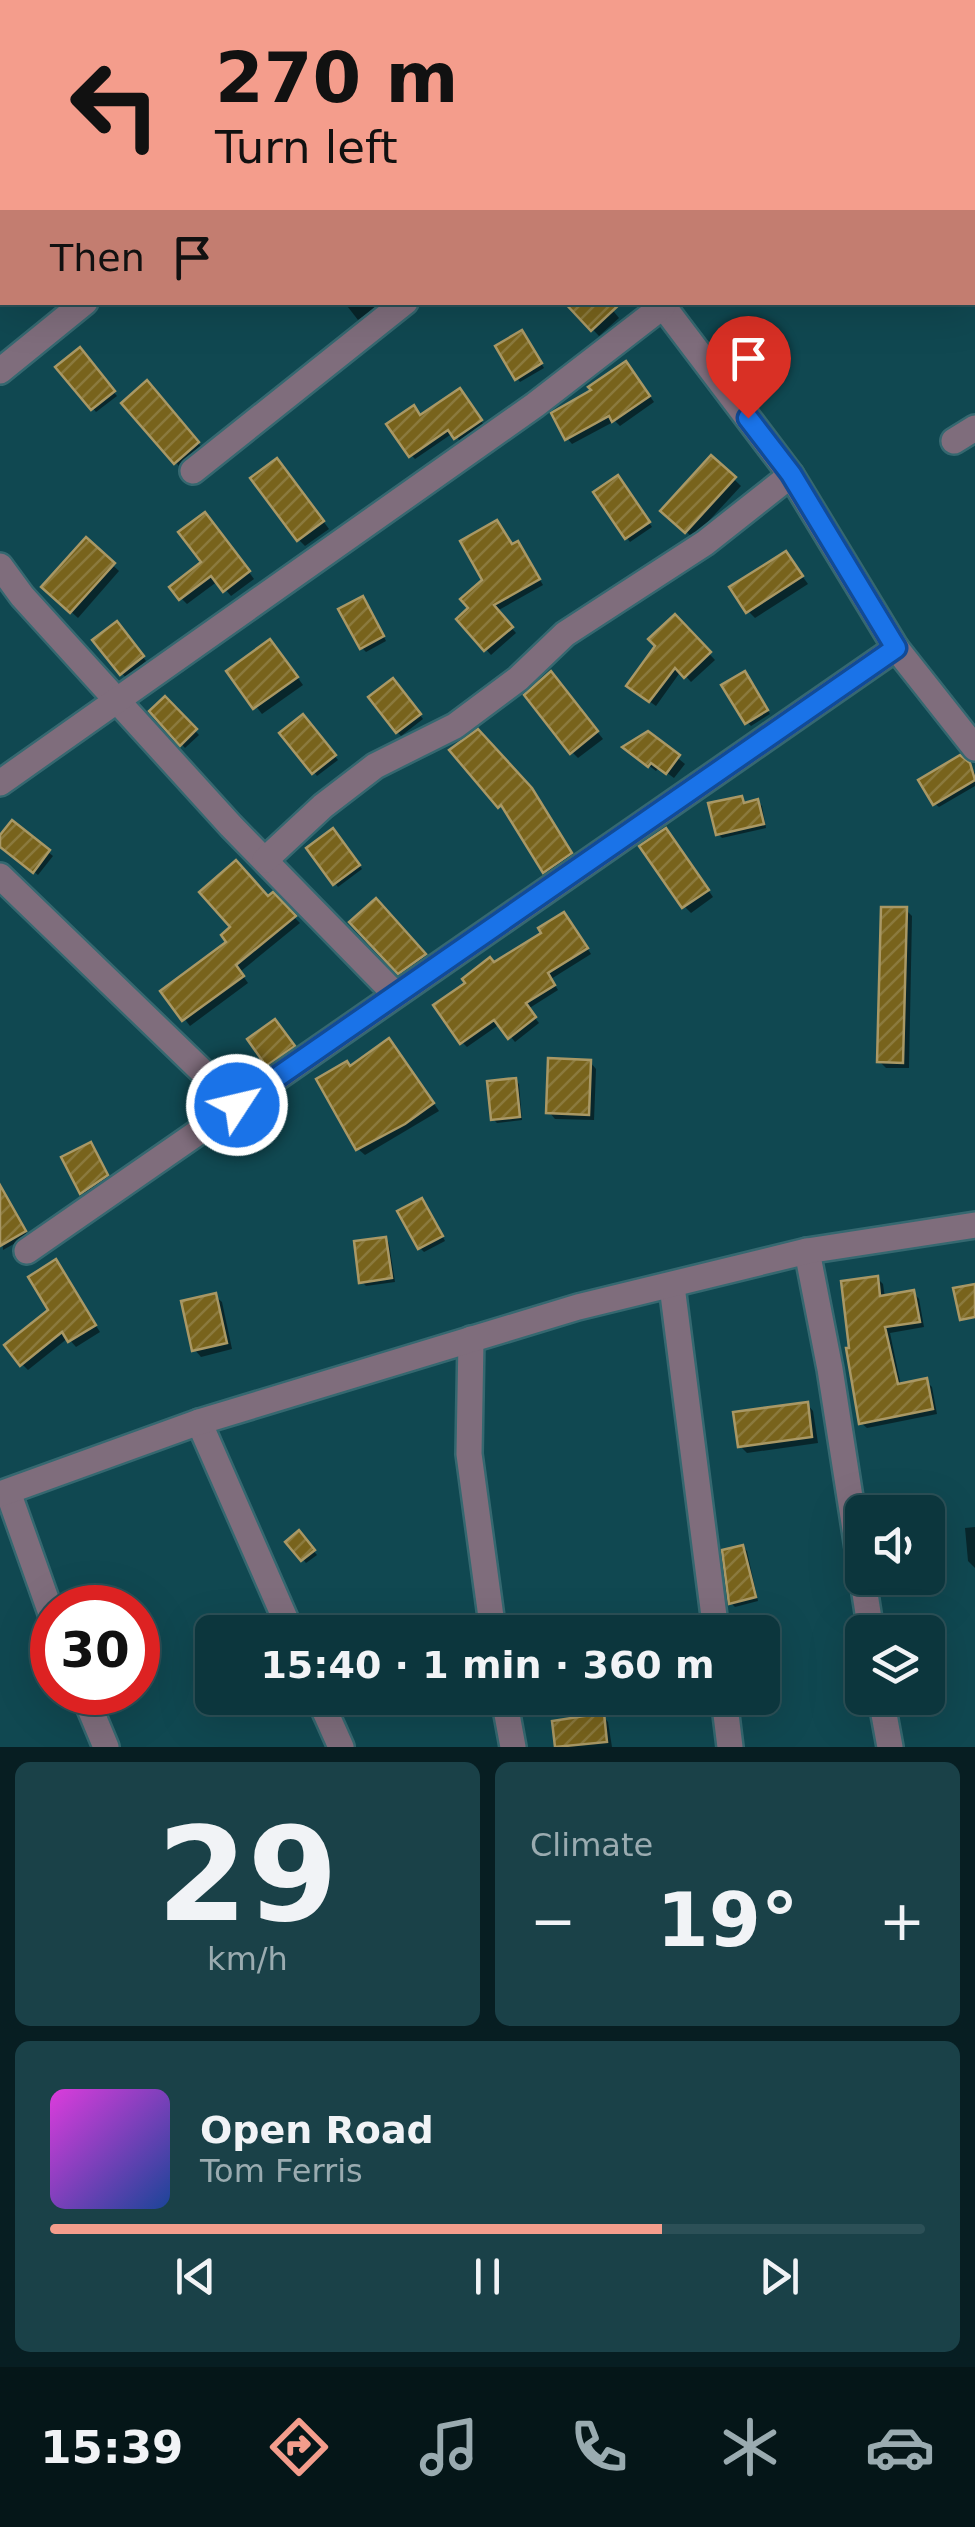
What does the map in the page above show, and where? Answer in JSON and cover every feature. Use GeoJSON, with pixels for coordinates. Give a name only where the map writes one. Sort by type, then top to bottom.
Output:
{"type":"FeatureCollection","features":[{"type":"Feature","properties":{"kind":"street"},"geometry":{"type":"LineString","coordinates":[[0,371],[81,305]]}},
{"type":"Feature","properties":{"kind":"street"},"geometry":{"type":"LineString","coordinates":[[193,471],[400,305]]}},
{"type":"Feature","properties":{"kind":"street"},"geometry":{"type":"LineString","coordinates":[[0,783],[536,404],[661,305]]}},
{"type":"Feature","properties":{"kind":"street"},"geometry":{"type":"LineString","coordinates":[[663,305],[791,474],[896,648],[975,748]]}},
{"type":"Feature","properties":{"kind":"street"},"geometry":{"type":"LineString","coordinates":[[265,860],[323,806],[374,766],[455,726],[518,679],[565,634],[704,544],[791,474]]}},
{"type":"Feature","properties":{"kind":"street"},"geometry":{"type":"LineString","coordinates":[[0,566],[22,596],[118,701],[395,994]]}},
{"type":"Feature","properties":{"kind":"street"},"geometry":{"type":"LineString","coordinates":[[27,1251],[896,648]]}},
{"type":"Feature","properties":{"kind":"street"},"geometry":{"type":"LineString","coordinates":[[0,876],[237,1105]]}},
{"type":"Feature","properties":{"kind":"street"},"geometry":{"type":"LineString","coordinates":[[40,1585],[4,1493],[199,1422],[578,1307],[808,1250],[975,1225]]}},
{"type":"Feature","properties":{"kind":"street"},"geometry":{"type":"LineString","coordinates":[[808,1250],[867,1615]]}},
{"type":"Feature","properties":{"kind":"street"},"geometry":{"type":"LineString","coordinates":[[672,1286],[714,1615]]}},
{"type":"Feature","properties":{"kind":"street"},"geometry":{"type":"LineString","coordinates":[[471,1339],[470,1454],[491,1615]]}},
{"type":"Feature","properties":{"kind":"street"},"geometry":{"type":"LineString","coordinates":[[199,1422],[284,1615]]}},
{"type":"Feature","properties":{"kind":"street"},"geometry":{"type":"LineString","coordinates":[[93,1715],[106,1747]]}},
{"type":"Feature","properties":{"kind":"street"},"geometry":{"type":"LineString","coordinates":[[327,1715],[341,1747]]}},
{"type":"Feature","properties":{"kind":"street"},"geometry":{"type":"LineString","coordinates":[[507,1715],[513,1747]]}},
{"type":"Feature","properties":{"kind":"street"},"geometry":{"type":"LineString","coordinates":[[726,1715],[730,1747]]}},
{"type":"Feature","properties":{"kind":"street"},"geometry":{"type":"LineString","coordinates":[[885,1715],[890,1747]]}},
{"type":"Feature","properties":{"kind":"building"},"geometry":{"type":"Polygon","coordinates":[[[567,305],[619,305],[591,331],[567,305]]]}},
{"type":"Feature","properties":{"kind":"building"},"geometry":{"type":"Polygon","coordinates":[[[522,330],[542,363],[515,380],[495,346],[522,330]]]}},
{"type":"Feature","properties":{"kind":"building"},"geometry":{"type":"Polygon","coordinates":[[[80,347],[115,391],[91,410],[55,367],[80,347]]]}},
{"type":"Feature","properties":{"kind":"building"},"geometry":{"type":"Polygon","coordinates":[[[626,361],[650,396],[612,422],[609,416],[565,440],[551,413],[591,390],[588,387],[626,361]]]}},
{"type":"Feature","properties":{"kind":"building"},"geometry":{"type":"Polygon","coordinates":[[[147,380],[199,442],[174,464],[121,403],[147,380]]]}},
{"type":"Feature","properties":{"kind":"building"},"geometry":{"type":"Polygon","coordinates":[[[460,388],[482,420],[454,439],[448,430],[409,457],[386,424],[414,405],[420,415],[460,388]]]}},
{"type":"Feature","properties":{"kind":"building"},"geometry":{"type":"Polygon","coordinates":[[[711,455],[736,477],[685,533],[660,511],[711,455]]]}},
{"type":"Feature","properties":{"kind":"building"},"geometry":{"type":"Polygon","coordinates":[[[277,458],[324,521],[297,541],[250,478],[277,458]]]}},
{"type":"Feature","properties":{"kind":"building"},"geometry":{"type":"Polygon","coordinates":[[[618,475],[650,522],[625,539],[593,492],[618,475]]]}},
{"type":"Feature","properties":{"kind":"building"},"geometry":{"type":"Polygon","coordinates":[[[205,512],[250,571],[223,592],[211,576],[179,600],[169,587],[201,562],[178,532],[205,512]]]}},
{"type":"Feature","properties":{"kind":"building"},"geometry":{"type":"Polygon","coordinates":[[[497,520],[512,544],[518,541],[540,579],[494,605],[513,627],[484,651],[456,619],[468,608],[460,599],[482,580],[460,541],[497,520]]]}},
{"type":"Feature","properties":{"kind":"building"},"geometry":{"type":"Polygon","coordinates":[[[86,537],[115,563],[70,613],[41,587],[86,537]]]}},
{"type":"Feature","properties":{"kind":"building"},"geometry":{"type":"Polygon","coordinates":[[[786,551],[803,576],[746,613],[729,587],[786,551]]]}},
{"type":"Feature","properties":{"kind":"building"},"geometry":{"type":"Polygon","coordinates":[[[363,596],[384,636],[360,649],[338,609],[363,596]]]}},
{"type":"Feature","properties":{"kind":"building"},"geometry":{"type":"Polygon","coordinates":[[[675,614],[711,652],[684,678],[675,668],[649,702],[626,686],[655,646],[648,639],[675,614]]]}},
{"type":"Feature","properties":{"kind":"building"},"geometry":{"type":"Polygon","coordinates":[[[117,621],[144,656],[120,675],[92,640],[117,621]]]}},
{"type":"Feature","properties":{"kind":"building"},"geometry":{"type":"Polygon","coordinates":[[[270,639],[298,677],[253,709],[226,671],[270,639]]]}},
{"type":"Feature","properties":{"kind":"building"},"geometry":{"type":"Polygon","coordinates":[[[551,671],[598,731],[570,754],[524,695],[551,671]]]}},
{"type":"Feature","properties":{"kind":"building"},"geometry":{"type":"Polygon","coordinates":[[[745,671],[768,710],[745,724],[721,685],[745,671]]]}},
{"type":"Feature","properties":{"kind":"building"},"geometry":{"type":"Polygon","coordinates":[[[393,678],[421,714],[396,733],[368,697],[393,678]]]}},
{"type":"Feature","properties":{"kind":"building"},"geometry":{"type":"Polygon","coordinates":[[[165,696],[197,729],[180,746],[149,711],[165,696]]]}},
{"type":"Feature","properties":{"kind":"building"},"geometry":{"type":"Polygon","coordinates":[[[303,714],[336,755],[312,774],[279,733],[303,714]]]}},
{"type":"Feature","properties":{"kind":"building"},"geometry":{"type":"Polygon","coordinates":[[[478,729],[532,788],[572,853],[543,873],[501,805],[498,808],[449,750],[478,729]]]}},
{"type":"Feature","properties":{"kind":"building"},"geometry":{"type":"Polygon","coordinates":[[[648,731],[680,755],[666,774],[651,763],[648,767],[622,747],[648,731]]]}},
{"type":"Feature","properties":{"kind":"building"},"geometry":{"type":"Polygon","coordinates":[[[960,755],[970,763],[975,780],[933,805],[918,780],[960,755]]]}},
{"type":"Feature","properties":{"kind":"building"},"geometry":{"type":"Polygon","coordinates":[[[742,796],[744,803],[758,799],[764,824],[716,835],[708,803],[742,796]]]}},
{"type":"Feature","properties":{"kind":"building"},"geometry":{"type":"Polygon","coordinates":[[[12,820],[50,850],[33,873],[0,847],[0,835],[12,820]]]}},
{"type":"Feature","properties":{"kind":"building"},"geometry":{"type":"Polygon","coordinates":[[[333,828],[360,865],[333,885],[306,848],[333,828]]]}},
{"type":"Feature","properties":{"kind":"building"},"geometry":{"type":"Polygon","coordinates":[[[666,828],[709,890],[682,908],[639,846],[666,828]]]}},
{"type":"Feature","properties":{"kind":"building"},"geometry":{"type":"Polygon","coordinates":[[[236,860],[268,896],[273,892],[296,916],[236,965],[244,976],[182,1021],[160,991],[226,942],[221,935],[230,927],[199,892],[236,860]]]}},
{"type":"Feature","properties":{"kind":"building"},"geometry":{"type":"Polygon","coordinates":[[[376,898],[426,954],[398,974],[349,922],[376,898]]]}},
{"type":"Feature","properties":{"kind":"building"},"geometry":{"type":"Polygon","coordinates":[[[881,907],[907,907],[903,1063],[877,1062],[881,907]]]}},
{"type":"Feature","properties":{"kind":"building"},"geometry":{"type":"Polygon","coordinates":[[[564,912],[588,948],[548,973],[555,985],[526,1003],[536,1017],[508,1039],[494,1020],[460,1044],[433,1005],[465,983],[462,979],[490,957],[494,962],[541,933],[538,928],[564,912]]]}},
{"type":"Feature","properties":{"kind":"building"},"geometry":{"type":"Polygon","coordinates":[[[275,1019],[295,1046],[266,1066],[247,1039],[275,1019]]]}},
{"type":"Feature","properties":{"kind":"building"},"geometry":{"type":"Polygon","coordinates":[[[389,1038],[434,1103],[405,1124],[356,1150],[316,1079],[347,1061],[350,1066],[389,1038]]]}},
{"type":"Feature","properties":{"kind":"building"},"geometry":{"type":"Polygon","coordinates":[[[548,1058],[591,1060],[589,1115],[546,1113],[548,1058]]]}},
{"type":"Feature","properties":{"kind":"building"},"geometry":{"type":"Polygon","coordinates":[[[516,1078],[520,1117],[491,1120],[487,1081],[516,1078]]]}},
{"type":"Feature","properties":{"kind":"building"},"geometry":{"type":"Polygon","coordinates":[[[91,1142],[108,1175],[80,1194],[61,1157],[91,1142]]]}},
{"type":"Feature","properties":{"kind":"building"},"geometry":{"type":"Polygon","coordinates":[[[0,1185],[26,1231],[0,1246],[0,1185]]]}},
{"type":"Feature","properties":{"kind":"building"},"geometry":{"type":"Polygon","coordinates":[[[422,1198],[443,1236],[418,1249],[397,1211],[422,1198]]]}},
{"type":"Feature","properties":{"kind":"building"},"geometry":{"type":"Polygon","coordinates":[[[386,1237],[392,1278],[359,1283],[354,1241],[386,1237]]]}},
{"type":"Feature","properties":{"kind":"building"},"geometry":{"type":"Polygon","coordinates":[[[56,1259],[96,1325],[68,1342],[62,1332],[20,1366],[4,1345],[48,1310],[28,1277],[56,1259]]]}},
{"type":"Feature","properties":{"kind":"building"},"geometry":{"type":"Polygon","coordinates":[[[878,1276],[880,1296],[914,1290],[920,1322],[885,1327],[898,1384],[927,1378],[933,1409],[859,1424],[846,1348],[841,1281],[878,1276]]]}},
{"type":"Feature","properties":{"kind":"building"},"geometry":{"type":"Polygon","coordinates":[[[975,1284],[975,1317],[960,1320],[953,1288],[975,1284]]]}},
{"type":"Feature","properties":{"kind":"building"},"geometry":{"type":"Polygon","coordinates":[[[216,1293],[227,1343],[192,1351],[181,1301],[216,1293]]]}},
{"type":"Feature","properties":{"kind":"building"},"geometry":{"type":"Polygon","coordinates":[[[808,1402],[812,1437],[738,1447],[733,1412],[808,1402]]]}},
{"type":"Feature","properties":{"kind":"building"},"geometry":{"type":"Polygon","coordinates":[[[299,1530],[315,1550],[301,1561],[285,1542],[299,1530]]]}},
{"type":"Feature","properties":{"kind":"building"},"geometry":{"type":"Polygon","coordinates":[[[743,1545],[756,1597],[729,1604],[722,1550],[743,1545]]]}},
{"type":"Feature","properties":{"kind":"building"},"geometry":{"type":"Polygon","coordinates":[[[604,1715],[607,1742],[555,1747],[552,1721],[604,1715]]]}},
{"type":"Feature","properties":{"kind":"route"},"geometry":{"type":"LineString","coordinates":[[237,1105],[896,648],[791,474],[748,418]]}}]}
